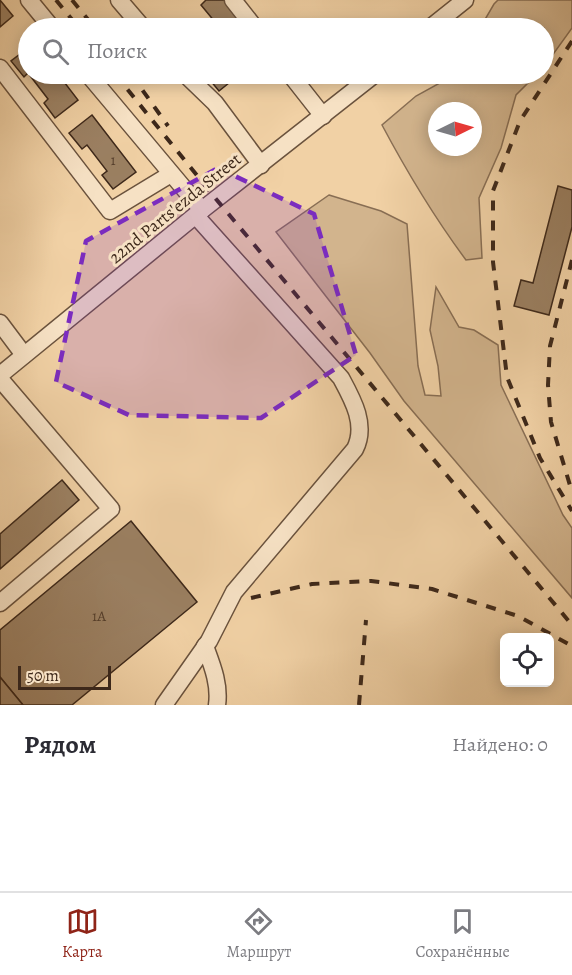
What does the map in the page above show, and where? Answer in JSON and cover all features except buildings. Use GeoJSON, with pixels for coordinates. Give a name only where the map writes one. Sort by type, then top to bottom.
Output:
{"type":"FeatureCollection","features":[{"type":"Feature","properties":{"kind":"street"},"geometry":{"type":"LineString","coordinates":[[28,0],[43,18]]}},
{"type":"Feature","properties":{"kind":"street"},"geometry":{"type":"LineString","coordinates":[[119,0],[134,18]]}},
{"type":"Feature","properties":{"kind":"street"},"geometry":{"type":"LineString","coordinates":[[233,0],[247,18]]}},
{"type":"Feature","properties":{"kind":"street"},"geometry":{"type":"LineString","coordinates":[[442,18],[465,0]]}},
{"type":"Feature","properties":{"kind":"street"},"geometry":{"type":"LineString","coordinates":[[0,68],[110,211],[171,174]]}},
{"type":"Feature","properties":{"kind":"street"},"geometry":{"type":"LineString","coordinates":[[96,84],[171,174],[199,213],[341,378],[353,401],[360,429],[359,441],[355,449],[234,592],[205,646],[164,705]]}},
{"type":"Feature","properties":{"kind":"street"},"geometry":{"type":"LineString","coordinates":[[195,84],[215,103],[261,165]]}},
{"type":"Feature","properties":{"kind":"street"},"geometry":{"type":"LineString","coordinates":[[298,84],[323,116]]}},
{"type":"Feature","properties":{"kind":"street","name":"22nd Parts'ezda Street"},"geometry":{"type":"LineString","coordinates":[[0,377],[24,354],[363,84]]}},
{"type":"Feature","properties":{"kind":"street"},"geometry":{"type":"LineString","coordinates":[[0,323],[24,354]]}},
{"type":"Feature","properties":{"kind":"street"},"geometry":{"type":"LineString","coordinates":[[0,377],[111,509],[0,603]]}},
{"type":"Feature","properties":{"kind":"street"},"geometry":{"type":"LineString","coordinates":[[205,646],[215,672],[217,705]]}},
{"type":"Feature","properties":{"kind":"highlighted area"},"geometry":{"type":"Polygon","coordinates":[[[218,168],[314,214],[356,355],[261,418],[129,415],[56,382],[86,241],[218,168]]]}},
{"type":"Feature","properties":{"kind":"shaded area"},"geometry":{"type":"Polygon","coordinates":[[[498,0],[572,0],[572,28],[554,53],[554,18],[486,18],[498,0]]]}},
{"type":"Feature","properties":{"kind":"shaded area"},"geometry":{"type":"Polygon","coordinates":[[[438,84],[527,84],[516,95],[501,148],[479,198],[482,258],[466,260],[421,194],[382,125],[416,96],[438,84]]]}},
{"type":"Feature","properties":{"kind":"shaded area"},"geometry":{"type":"Polygon","coordinates":[[[329,195],[381,211],[407,224],[418,366],[425,395],[441,396],[438,366],[430,330],[436,287],[459,327],[474,330],[498,345],[501,385],[563,515],[572,528],[572,598],[404,401],[370,353],[276,232],[329,195]]]}},
{"type":"Feature","properties":{"kind":"railway"},"geometry":{"type":"LineString","coordinates":[[56,0],[71,18]]}},
{"type":"Feature","properties":{"kind":"railway"},"geometry":{"type":"LineString","coordinates":[[72,0],[87,18]]}},
{"type":"Feature","properties":{"kind":"railway"},"geometry":{"type":"LineString","coordinates":[[554,69],[572,41]]}},
{"type":"Feature","properties":{"kind":"railway"},"geometry":{"type":"LineString","coordinates":[[123,84],[216,199],[572,625]]}},
{"type":"Feature","properties":{"kind":"railway"},"geometry":{"type":"LineString","coordinates":[[138,84],[168,126]]}},
{"type":"Feature","properties":{"kind":"railway"},"geometry":{"type":"LineString","coordinates":[[544,84],[520,121],[493,191],[493,262],[507,377],[540,458],[572,511]]}},
{"type":"Feature","properties":{"kind":"railway"},"geometry":{"type":"LineString","coordinates":[[572,260],[550,346],[548,385],[551,422],[572,492]]}},
{"type":"Feature","properties":{"kind":"railway"},"geometry":{"type":"LineString","coordinates":[[251,598],[312,584],[371,581],[432,589],[518,616],[572,646]]}},
{"type":"Feature","properties":{"kind":"railway"},"geometry":{"type":"LineString","coordinates":[[359,705],[366,620]]}}]}
